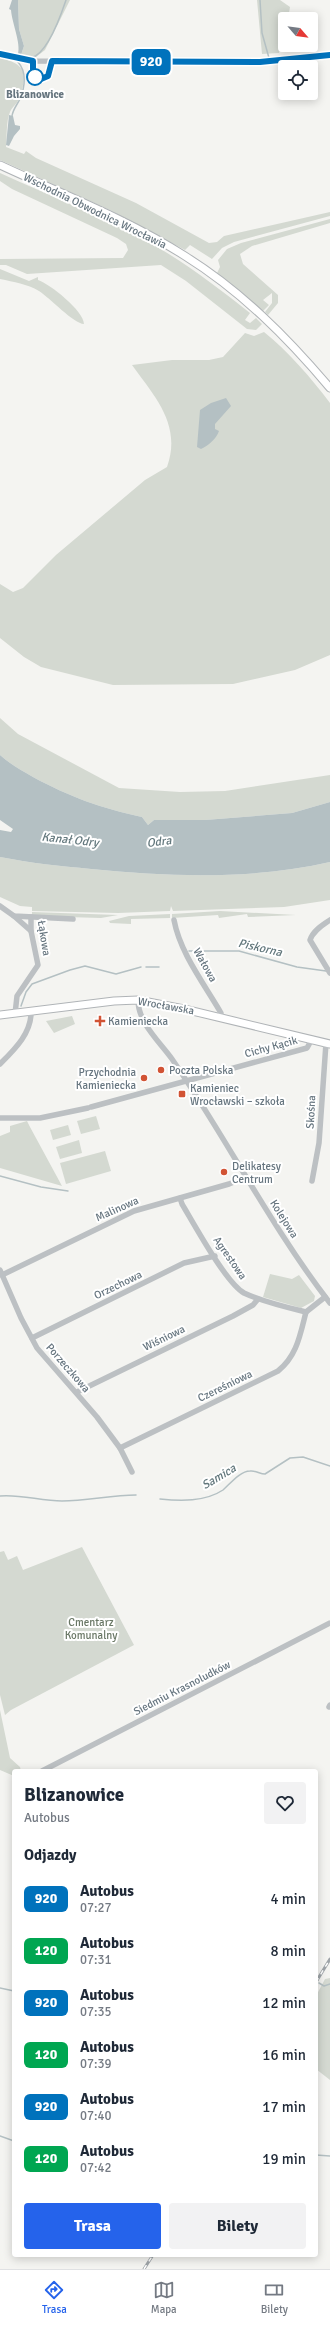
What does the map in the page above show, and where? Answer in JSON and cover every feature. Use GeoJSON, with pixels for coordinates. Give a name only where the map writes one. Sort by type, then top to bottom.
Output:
{"type":"FeatureCollection","features":[{"type":"Feature","properties":{"kind":"main road","name":"Wschodnia Obwodnica Wrocławia"},"geometry":{"type":"LineString","coordinates":[[0,166],[122,221],[165,244],[207,271],[261,314],[303,356],[330,388]]}},
{"type":"Feature","properties":{"kind":"main road","name":"Wrocławska"},"geometry":{"type":"LineString","coordinates":[[0,1015],[114,1001],[138,1000],[220,1017],[328,1043]]}},
{"type":"Feature","properties":{"kind":"street"},"geometry":{"type":"LineString","coordinates":[[0,54],[33,61],[260,62],[330,55]]}},
{"type":"Feature","properties":{"kind":"street"},"geometry":{"type":"LineString","coordinates":[[0,906],[32,931]]}},
{"type":"Feature","properties":{"kind":"street","name":"Łąkowa"},"geometry":{"type":"LineString","coordinates":[[14,916],[32,917],[32,931],[38,965],[17,996],[15,1014]]}},
{"type":"Feature","properties":{"kind":"street"},"geometry":{"type":"LineString","coordinates":[[32,917],[73,919]]}},
{"type":"Feature","properties":{"kind":"street","name":"Wałowa"},"geometry":{"type":"LineString","coordinates":[[174,920],[176,929],[187,955],[221,1013],[220,1017]]}},
{"type":"Feature","properties":{"kind":"street"},"geometry":{"type":"LineString","coordinates":[[330,920],[322,925],[312,935],[310,940],[330,973]]}},
{"type":"Feature","properties":{"kind":"street","name":"Kolejowa"},"geometry":{"type":"LineString","coordinates":[[138,1000],[139,1012],[147,1026],[186,1080],[293,1252],[330,1304]]}},
{"type":"Feature","properties":{"kind":"street"},"geometry":{"type":"LineString","coordinates":[[0,1064],[20,1042],[29,1028],[31,1011]]}},
{"type":"Feature","properties":{"kind":"street","name":"Cichy Kącik"},"geometry":{"type":"LineString","coordinates":[[0,1118],[34,1119],[90,1107],[307,1048],[312,1039]]}},
{"type":"Feature","properties":{"kind":"street","name":"Skośna"},"geometry":{"type":"LineString","coordinates":[[312,1181],[319,1143],[328,1043]]}},
{"type":"Feature","properties":{"kind":"street","name":"Malinowa"},"geometry":{"type":"LineString","coordinates":[[1,1272],[134,1211],[229,1184],[246,1177]]}},
{"type":"Feature","properties":{"kind":"street","name":"Agrestowa"},"geometry":{"type":"LineString","coordinates":[[180,1198],[182,1204],[233,1284],[242,1292],[258,1299],[306,1312]]}},
{"type":"Feature","properties":{"kind":"street","name":"Orzechowa"},"geometry":{"type":"LineString","coordinates":[[32,1338],[184,1263],[215,1256]]}},
{"type":"Feature","properties":{"kind":"street","name":"Porzeczkowa"},"geometry":{"type":"LineString","coordinates":[[1,1272],[37,1348],[77,1392],[120,1448],[132,1472]]}},
{"type":"Feature","properties":{"kind":"street"},"geometry":{"type":"LineString","coordinates":[[306,1312],[325,1297]]}},
{"type":"Feature","properties":{"kind":"street","name":"Wiśniowa"},"geometry":{"type":"LineString","coordinates":[[77,1392],[240,1313],[253,1306],[258,1299]]}},
{"type":"Feature","properties":{"kind":"street","name":"Czereśniowa"},"geometry":{"type":"LineString","coordinates":[[120,1448],[278,1371],[295,1352],[306,1312]]}},
{"type":"Feature","properties":{"kind":"street","name":"Siedmiu Krasnoludków"},"geometry":{"type":"LineString","coordinates":[[46,1769],[330,1622]]}},
{"type":"Feature","properties":{"kind":"green space"},"geometry":{"type":"Polygon","coordinates":[[[18,0],[70,0],[45,50],[36,57],[21,55],[24,46],[19,29],[18,0]]]}},
{"type":"Feature","properties":{"kind":"green space"},"geometry":{"type":"Polygon","coordinates":[[[257,0],[280,0],[290,7],[289,12],[278,12],[279,53],[262,54],[257,0]]]}},
{"type":"Feature","properties":{"kind":"green space"},"geometry":{"type":"Polygon","coordinates":[[[0,58],[15,63],[23,71],[24,76],[19,99],[11,110],[9,116],[7,124],[6,147],[24,154],[26,151],[36,158],[136,203],[209,243],[217,242],[224,236],[330,212],[330,216],[234,242],[222,248],[212,259],[190,245],[185,250],[112,211],[0,160],[0,58]]]}},
{"type":"Feature","properties":{"kind":"green space"},"geometry":{"type":"Polygon","coordinates":[[[0,173],[140,237],[183,263],[250,313],[245,320],[250,323],[256,318],[262,324],[256,330],[247,329],[186,281],[161,265],[27,274],[6,265],[0,265],[0,259],[123,258],[128,250],[126,244],[117,238],[12,189],[0,181],[0,173]]]}},
{"type":"Feature","properties":{"kind":"green space"},"geometry":{"type":"Polygon","coordinates":[[[330,219],[330,223],[252,246],[240,254],[243,264],[278,295],[278,303],[268,315],[265,312],[272,303],[272,293],[263,300],[269,305],[263,311],[217,273],[220,267],[218,260],[227,249],[241,243],[330,219]]]}},
{"type":"Feature","properties":{"kind":"green space"},"geometry":{"type":"Polygon","coordinates":[[[0,269],[29,281],[38,277],[38,280],[58,292],[73,305],[83,319],[84,324],[74,320],[39,291],[25,285],[0,279],[0,269]]]}},
{"type":"Feature","properties":{"kind":"green space"},"geometry":{"type":"Polygon","coordinates":[[[264,332],[299,366],[330,403],[330,655],[295,670],[233,684],[113,685],[41,667],[24,657],[0,638],[0,584],[13,592],[23,588],[56,555],[145,480],[167,467],[171,452],[169,425],[157,400],[132,365],[172,360],[209,360],[223,357],[245,333],[254,336],[264,332]]]}},
{"type":"Feature","properties":{"kind":"green space"},"geometry":{"type":"Polygon","coordinates":[[[0,718],[18,734],[119,788],[180,792],[225,791],[330,775],[330,802],[292,813],[205,820],[154,820],[148,825],[142,817],[99,806],[73,796],[33,777],[16,767],[0,755],[0,718]]]}},
{"type":"Feature","properties":{"kind":"green space"},"geometry":{"type":"Polygon","coordinates":[[[0,857],[34,863],[79,868],[181,875],[271,872],[330,862],[330,900],[284,907],[173,911],[171,906],[170,911],[118,913],[32,911],[32,907],[20,906],[0,897],[0,857]]]}},
{"type":"Feature","properties":{"kind":"green space"},"geometry":{"type":"Polygon","coordinates":[[[220,911],[296,915],[248,917],[247,914],[219,918],[218,915],[172,918],[172,914],[220,911]]]}},
{"type":"Feature","properties":{"kind":"green space"},"geometry":{"type":"Polygon","coordinates":[[[32,912],[118,915],[101,918],[32,916],[32,912]]]}},
{"type":"Feature","properties":{"kind":"green space"},"geometry":{"type":"Polygon","coordinates":[[[170,914],[170,918],[131,919],[131,924],[110,923],[109,921],[129,916],[170,914]]]}},
{"type":"Feature","properties":{"kind":"green space"},"geometry":{"type":"Polygon","coordinates":[[[72,1016],[75,1024],[54,1033],[46,1021],[72,1016]]]}},
{"type":"Feature","properties":{"kind":"green space"},"geometry":{"type":"Polygon","coordinates":[[[96,1116],[100,1129],[81,1134],[77,1121],[96,1116]]]}},
{"type":"Feature","properties":{"kind":"green space"},"geometry":{"type":"Polygon","coordinates":[[[27,1121],[62,1186],[0,1168],[0,1136],[10,1132],[10,1126],[27,1121]]]}},
{"type":"Feature","properties":{"kind":"green space"},"geometry":{"type":"Polygon","coordinates":[[[68,1125],[71,1135],[53,1140],[50,1130],[68,1125]]]}},
{"type":"Feature","properties":{"kind":"green space"},"geometry":{"type":"Polygon","coordinates":[[[79,1140],[82,1153],[60,1159],[56,1147],[79,1140]]]}},
{"type":"Feature","properties":{"kind":"green space"},"geometry":{"type":"Polygon","coordinates":[[[105,1151],[111,1171],[66,1184],[60,1163],[105,1151]]]}},
{"type":"Feature","properties":{"kind":"green space"},"geometry":{"type":"Polygon","coordinates":[[[270,1274],[292,1279],[299,1275],[315,1296],[314,1301],[301,1308],[263,1297],[270,1274]]]}},
{"type":"Feature","properties":{"kind":"green space","name":"Cmentarz Komunalny"},"geometry":{"type":"Polygon","coordinates":[[[82,1547],[134,1645],[11,1710],[5,1715],[0,1695],[0,1552],[4,1551],[8,1560],[17,1556],[23,1570],[82,1547]]]}},
{"type":"Feature","properties":{"kind":"green space"},"geometry":{"type":"Polygon","coordinates":[[[0,1710],[10,1758],[20,1769],[12,1769],[12,1775],[0,1770],[0,1710]]]}},
{"type":"Feature","properties":{"kind":"green space"},"geometry":{"type":"Polygon","coordinates":[[[330,1978],[330,2080],[318,2071],[318,1992],[325,1979],[330,1978]]]}},
{"type":"Feature","properties":{"kind":"water"},"geometry":{"type":"Polygon","coordinates":[[[12,0],[18,0],[19,29],[24,46],[21,55],[18,54],[19,49],[17,39],[11,10],[9,9],[12,0]]]}},
{"type":"Feature","properties":{"kind":"water"},"geometry":{"type":"Polygon","coordinates":[[[9,115],[13,116],[15,125],[20,126],[20,129],[14,136],[9,146],[6,145],[9,115]]]}},
{"type":"Feature","properties":{"kind":"water"},"geometry":{"type":"Polygon","coordinates":[[[226,398],[231,406],[215,424],[215,429],[219,431],[218,434],[207,446],[201,449],[197,447],[200,410],[211,403],[226,398]]]}},
{"type":"Feature","properties":{"kind":"water"},"geometry":{"type":"Polygon","coordinates":[[[0,755],[24,772],[47,784],[99,806],[142,817],[148,825],[154,820],[205,820],[292,813],[330,802],[330,862],[271,872],[181,875],[79,868],[34,863],[0,857],[0,830],[11,832],[13,829],[0,820],[0,755]]]}},
{"type":"Feature","properties":{"kind":"waterway"},"geometry":{"type":"LineString","coordinates":[[31,58],[37,55],[48,42],[66,0]]}},
{"type":"Feature","properties":{"kind":"waterway"},"geometry":{"type":"LineString","coordinates":[[260,0],[262,33],[269,58],[282,57]]}},
{"type":"Feature","properties":{"kind":"waterway"},"geometry":{"type":"LineString","coordinates":[[294,56],[330,52]]}},
{"type":"Feature","properties":{"kind":"waterway"},"geometry":{"type":"LineString","coordinates":[[12,116],[20,99],[24,85],[23,70],[18,62]]}},
{"type":"Feature","properties":{"kind":"waterway","name":"Piskorna"},"geometry":{"type":"LineString","coordinates":[[189,951],[239,951],[297,967],[326,971]]}},
{"type":"Feature","properties":{"kind":"waterway","name":"Piskorna"},"geometry":{"type":"LineString","coordinates":[[21,1006],[26,992],[32,984],[70,970],[85,966],[116,974],[141,967]]}},
{"type":"Feature","properties":{"kind":"waterway","name":"Piskorna"},"geometry":{"type":"LineString","coordinates":[[146,967],[159,967]]}},
{"type":"Feature","properties":{"kind":"waterway"},"geometry":{"type":"LineString","coordinates":[[0,1176],[41,1187],[68,1191]]}},
{"type":"Feature","properties":{"kind":"waterway","name":"Samica"},"geometry":{"type":"LineString","coordinates":[[160,1499],[192,1500],[208,1497],[223,1490],[235,1478],[243,1473],[252,1471],[265,1474],[290,1458],[303,1457],[330,1466]]}},
{"type":"Feature","properties":{"kind":"waterway","name":"Samica"},"geometry":{"type":"LineString","coordinates":[[0,1496],[15,1496],[62,1501],[136,1495]]}},
{"type":"Feature","properties":{"kind":"waterway"},"geometry":{"type":"LineString","coordinates":[[319,1983],[324,1986],[330,1984]]}},
{"type":"Feature","properties":{"kind":"waterway"},"geometry":{"type":"LineString","coordinates":[[0,1988],[12,1991]]}},
{"type":"Feature","properties":{"kind":"waterway"},"geometry":{"type":"LineString","coordinates":[[0,2136],[12,2140]]}},
{"type":"Feature","properties":{"kind":"waterway"},"geometry":{"type":"LineString","coordinates":[[318,2155],[330,2156]]}},
{"type":"Feature","properties":{"kind":"railway"},"geometry":{"type":"LineString","coordinates":[[318,1979],[330,1959]]}},
{"type":"Feature","properties":{"kind":"railway"},"geometry":{"type":"LineString","coordinates":[[144,2269],[152,2257]]}},
{"type":"Feature","properties":{"kind":"bus line","name":"920"},"geometry":{"type":"LineString","coordinates":[[0,54],[33,61],[33,75],[39,79],[48,76],[52,61],[260,62],[330,55]]}},
{"type":"Feature","properties":{"kind":"place","name":"Blizanowice"},"geometry":{"type":"Point","coordinates":[35,77]}},
{"type":"Feature","properties":{"kind":"place","name":"Kamieniecka"},"geometry":{"type":"Point","coordinates":[100,1021]}},
{"type":"Feature","properties":{"kind":"place","name":"Poczta Polska"},"geometry":{"type":"Point","coordinates":[161,1070]}},
{"type":"Feature","properties":{"kind":"place","name":"Przychodnia Kamieniecka"},"geometry":{"type":"Point","coordinates":[144,1078]}},
{"type":"Feature","properties":{"kind":"place","name":"Kamieniec Wrocławski – szkoła"},"geometry":{"type":"Point","coordinates":[182,1094]}},
{"type":"Feature","properties":{"kind":"place","name":"Delikatesy Centrum"},"geometry":{"type":"Point","coordinates":[224,1172]}},
{"type":"Feature","properties":{"kind":"water label","name":"Kanał Odry"},"geometry":{"type":"Point","coordinates":[70,840]}},
{"type":"Feature","properties":{"kind":"water label","name":"Odra"},"geometry":{"type":"Point","coordinates":[159,842]}}]}
